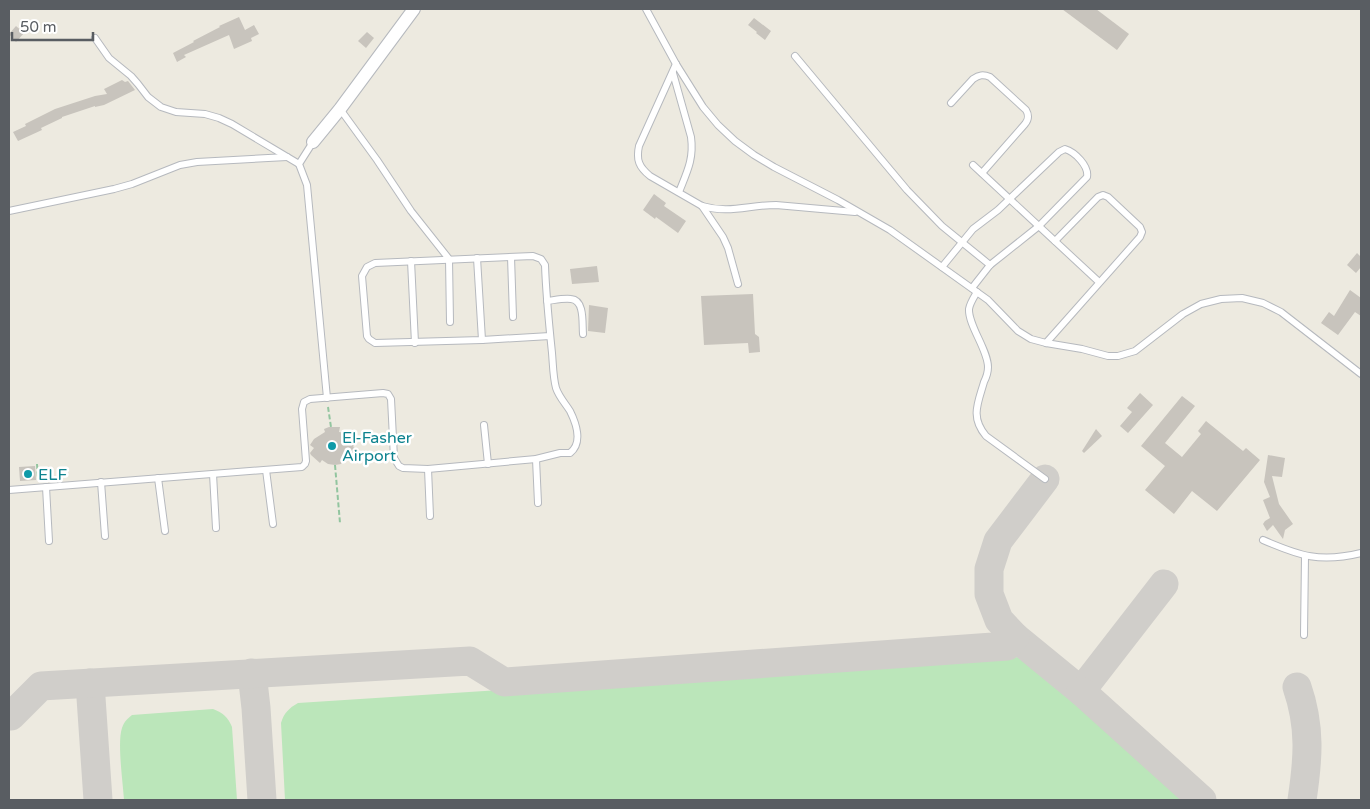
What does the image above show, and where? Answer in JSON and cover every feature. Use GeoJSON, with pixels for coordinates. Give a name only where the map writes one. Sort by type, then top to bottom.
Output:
{"type":"FeatureCollection","features":[{"type":"Feature","properties":{"kind":"street"},"geometry":{"type":"LineString","coordinates":[[313,142],[340,109],[414,9]]}},
{"type":"Feature","properties":{"kind":"lane"},"geometry":{"type":"LineString","coordinates":[[646,9],[676,64],[703,107],[718,125],[736,141],[774,167],[890,230],[993,304],[1018,330],[1031,339],[1046,344],[1082,349],[1108,356],[1118,356],[1135,351],[1183,314],[1201,304],[1221,298],[1242,298],[1262,303],[1281,312],[1361,374]]}},
{"type":"Feature","properties":{"kind":"lane"},"geometry":{"type":"LineString","coordinates":[[95,38],[109,58],[131,76],[148,97],[161,107],[176,112],[205,114],[219,118],[299,164],[307,185],[327,398]]}},
{"type":"Feature","properties":{"kind":"lane"},"geometry":{"type":"LineString","coordinates":[[795,56],[907,190],[942,226],[990,265]]}},
{"type":"Feature","properties":{"kind":"lane"},"geometry":{"type":"LineString","coordinates":[[676,64],[639,146],[637,154],[643,171],[702,206],[721,210],[776,205],[859,212]]}},
{"type":"Feature","properties":{"kind":"lane"},"geometry":{"type":"LineString","coordinates":[[673,73],[692,145],[690,163],[679,192]]}},
{"type":"Feature","properties":{"kind":"lane"},"geometry":{"type":"LineString","coordinates":[[951,103],[976,76],[986,75],[1028,113],[1025,124],[982,173]]}},
{"type":"Feature","properties":{"kind":"lane"},"geometry":{"type":"LineString","coordinates":[[340,109],[411,211],[449,259],[450,322]]}},
{"type":"Feature","properties":{"kind":"lane"},"geometry":{"type":"LineString","coordinates":[[299,164],[313,142]]}},
{"type":"Feature","properties":{"kind":"lane"},"geometry":{"type":"LineString","coordinates":[[942,267],[979,224],[998,210],[1059,152],[1065,149],[1072,152],[1086,167],[1088,174],[1086,177],[1039,226],[990,265],[974,290],[970,304],[969,312],[988,362],[976,414],[981,430],[986,436],[1045,479]]}},
{"type":"Feature","properties":{"kind":"lane"},"geometry":{"type":"LineString","coordinates":[[9,211],[114,189],[180,165],[197,162],[287,157]]}},
{"type":"Feature","properties":{"kind":"lane"},"geometry":{"type":"LineString","coordinates":[[973,165],[1099,282]]}},
{"type":"Feature","properties":{"kind":"lane"},"geometry":{"type":"LineString","coordinates":[[1046,344],[1142,232],[1140,227],[1108,196],[1103,195],[1055,241]]}},
{"type":"Feature","properties":{"kind":"lane"},"geometry":{"type":"LineString","coordinates":[[702,206],[728,248],[738,284]]}},
{"type":"Feature","properties":{"kind":"lane"},"geometry":{"type":"LineString","coordinates":[[9,490],[299,467],[306,464],[302,405],[307,400],[383,393],[388,394],[391,399],[394,458],[396,463],[403,468],[488,464],[536,459],[560,453],[570,453],[573,450],[578,443],[578,439],[572,417],[555,385],[545,265],[541,259],[533,256],[375,263],[364,271],[362,276],[367,336],[375,343],[415,343],[550,336]]}},
{"type":"Feature","properties":{"kind":"lane"},"geometry":{"type":"LineString","coordinates":[[511,257],[513,317]]}},
{"type":"Feature","properties":{"kind":"lane"},"geometry":{"type":"LineString","coordinates":[[477,258],[482,340]]}},
{"type":"Feature","properties":{"kind":"lane"},"geometry":{"type":"LineString","coordinates":[[411,261],[415,343]]}},
{"type":"Feature","properties":{"kind":"lane"},"geometry":{"type":"LineString","coordinates":[[547,301],[571,299],[577,301],[581,307],[583,334]]}},
{"type":"Feature","properties":{"kind":"lane"},"geometry":{"type":"LineString","coordinates":[[484,425],[488,464]]}},
{"type":"Feature","properties":{"kind":"lane"},"geometry":{"type":"LineString","coordinates":[[536,459],[538,503]]}},
{"type":"Feature","properties":{"kind":"lane"},"geometry":{"type":"LineString","coordinates":[[428,468],[430,516]]}},
{"type":"Feature","properties":{"kind":"lane"},"geometry":{"type":"LineString","coordinates":[[266,470],[273,524]]}},
{"type":"Feature","properties":{"kind":"lane"},"geometry":{"type":"LineString","coordinates":[[213,474],[216,528]]}},
{"type":"Feature","properties":{"kind":"lane"},"geometry":{"type":"LineString","coordinates":[[158,478],[165,531]]}},
{"type":"Feature","properties":{"kind":"lane"},"geometry":{"type":"LineString","coordinates":[[101,482],[105,536]]}},
{"type":"Feature","properties":{"kind":"lane"},"geometry":{"type":"LineString","coordinates":[[46,487],[49,541]]}},
{"type":"Feature","properties":{"kind":"lane"},"geometry":{"type":"LineString","coordinates":[[1263,540],[1290,552],[1305,556],[1333,558],[1361,553]]}},
{"type":"Feature","properties":{"kind":"lane"},"geometry":{"type":"LineString","coordinates":[[1304,635],[1305,556]]}},
{"type":"Feature","properties":{"kind":"path"},"geometry":{"type":"LineString","coordinates":[[327,398],[331,427]]}},
{"type":"Feature","properties":{"kind":"path"},"geometry":{"type":"LineString","coordinates":[[37,464],[38,487]]}},
{"type":"Feature","properties":{"kind":"path"},"geometry":{"type":"LineString","coordinates":[[335,465],[340,523]]}},
{"type":"Feature","properties":{"kind":"green space"},"geometry":{"type":"Polygon","coordinates":[[[951,656],[1024,658],[1188,800],[285,800],[281,723],[287,711],[298,703],[500,690],[502,688],[951,656]]]}},
{"type":"Feature","properties":{"kind":"green space"},"geometry":{"type":"Polygon","coordinates":[[[213,709],[225,716],[232,727],[237,800],[124,800],[120,743],[122,728],[127,719],[132,715],[213,709]]]}},
{"type":"Feature","properties":{"kind":"building"},"geometry":{"type":"Polygon","coordinates":[[[1062,9],[1096,9],[1129,34],[1117,50],[1062,9]]]}},
{"type":"Feature","properties":{"kind":"building"},"geometry":{"type":"Polygon","coordinates":[[[239,17],[245,30],[254,25],[259,34],[251,38],[252,41],[234,49],[229,35],[184,55],[186,57],[177,62],[173,53],[219,26],[239,17]]]}},
{"type":"Feature","properties":{"kind":"building"},"geometry":{"type":"Polygon","coordinates":[[[754,18],[771,31],[765,40],[748,25],[754,18]]]}},
{"type":"Feature","properties":{"kind":"building"},"geometry":{"type":"Polygon","coordinates":[[[16,26],[24,33],[16,42],[9,34],[16,26]]]}},
{"type":"Feature","properties":{"kind":"building"},"geometry":{"type":"Polygon","coordinates":[[[367,32],[374,38],[366,48],[358,41],[367,32]]]}},
{"type":"Feature","properties":{"kind":"building"},"geometry":{"type":"Polygon","coordinates":[[[122,80],[128,81],[135,90],[104,105],[95,106],[62,117],[41,128],[42,130],[18,141],[13,132],[55,109],[107,94],[104,89],[122,80]]]}},
{"type":"Feature","properties":{"kind":"building"},"geometry":{"type":"Polygon","coordinates":[[[654,194],[666,203],[664,206],[686,221],[678,233],[643,210],[654,194]]]}},
{"type":"Feature","properties":{"kind":"building"},"geometry":{"type":"Polygon","coordinates":[[[1357,253],[1361,257],[1361,267],[1356,273],[1347,265],[1357,253]]]}},
{"type":"Feature","properties":{"kind":"building"},"geometry":{"type":"Polygon","coordinates":[[[597,266],[599,282],[572,284],[570,269],[597,266]]]}},
{"type":"Feature","properties":{"kind":"building"},"geometry":{"type":"Polygon","coordinates":[[[1350,290],[1361,298],[1361,316],[1355,312],[1338,335],[1321,323],[1329,312],[1334,316],[1350,290]]]}},
{"type":"Feature","properties":{"kind":"building"},"geometry":{"type":"Polygon","coordinates":[[[753,294],[755,334],[759,337],[760,352],[749,353],[748,343],[704,345],[701,296],[753,294]]]}},
{"type":"Feature","properties":{"kind":"building"},"geometry":{"type":"Polygon","coordinates":[[[589,305],[608,308],[605,333],[588,331],[589,305]]]}},
{"type":"Feature","properties":{"kind":"building"},"geometry":{"type":"Polygon","coordinates":[[[1140,393],[1153,405],[1128,433],[1120,426],[1132,412],[1127,408],[1140,393]]]}},
{"type":"Feature","properties":{"kind":"building"},"geometry":{"type":"Polygon","coordinates":[[[1182,396],[1195,406],[1165,443],[1182,457],[1201,434],[1198,431],[1206,421],[1243,451],[1246,448],[1260,460],[1217,511],[1192,491],[1174,514],[1145,490],[1165,466],[1141,446],[1182,396]]]}},
{"type":"Feature","properties":{"kind":"building","name":"El-Fasher Airport"},"geometry":{"type":"Polygon","coordinates":[[[340,427],[339,432],[346,433],[357,442],[353,447],[358,450],[351,461],[345,457],[341,464],[328,464],[322,460],[320,463],[311,455],[310,453],[314,448],[310,445],[314,439],[325,432],[324,429],[340,427]]]}},
{"type":"Feature","properties":{"kind":"building"},"geometry":{"type":"Polygon","coordinates":[[[1096,429],[1102,436],[1084,453],[1082,451],[1096,429]]]}},
{"type":"Feature","properties":{"kind":"building"},"geometry":{"type":"Polygon","coordinates":[[[1268,455],[1285,458],[1282,477],[1272,476],[1279,504],[1293,524],[1285,530],[1283,539],[1273,525],[1267,531],[1263,524],[1270,518],[1263,500],[1270,497],[1264,482],[1268,455]]]}},
{"type":"Feature","properties":{"kind":"building","name":"ELF"},"geometry":{"type":"Polygon","coordinates":[[[35,466],[36,480],[20,481],[19,467],[35,466]]]}},
{"type":"Feature","properties":{"kind":"taxiway"},"geometry":{"type":"LineString","coordinates":[[9,716],[41,686],[470,661],[504,682],[1007,646],[1015,637],[999,620],[989,594],[989,569],[998,541],[1045,479]]}},
{"type":"Feature","properties":{"kind":"taxiway"},"geometry":{"type":"LineString","coordinates":[[1015,637],[1081,691],[1164,584]]}},
{"type":"Feature","properties":{"kind":"taxiway"},"geometry":{"type":"LineString","coordinates":[[252,673],[262,800]]}},
{"type":"Feature","properties":{"kind":"taxiway"},"geometry":{"type":"LineString","coordinates":[[90,683],[98,800]]}},
{"type":"Feature","properties":{"kind":"taxiway"},"geometry":{"type":"LineString","coordinates":[[1297,687],[1305,716],[1307,744],[1302,800]]}},
{"type":"Feature","properties":{"kind":"taxiway"},"geometry":{"type":"LineString","coordinates":[[1081,691],[1202,800]]}},
{"type":"Feature","properties":{"kind":"place","name":"El-Fasher Airport"},"geometry":{"type":"Point","coordinates":[332,446]}},
{"type":"Feature","properties":{"kind":"place","name":"ELF"},"geometry":{"type":"Point","coordinates":[28,474]}}]}
